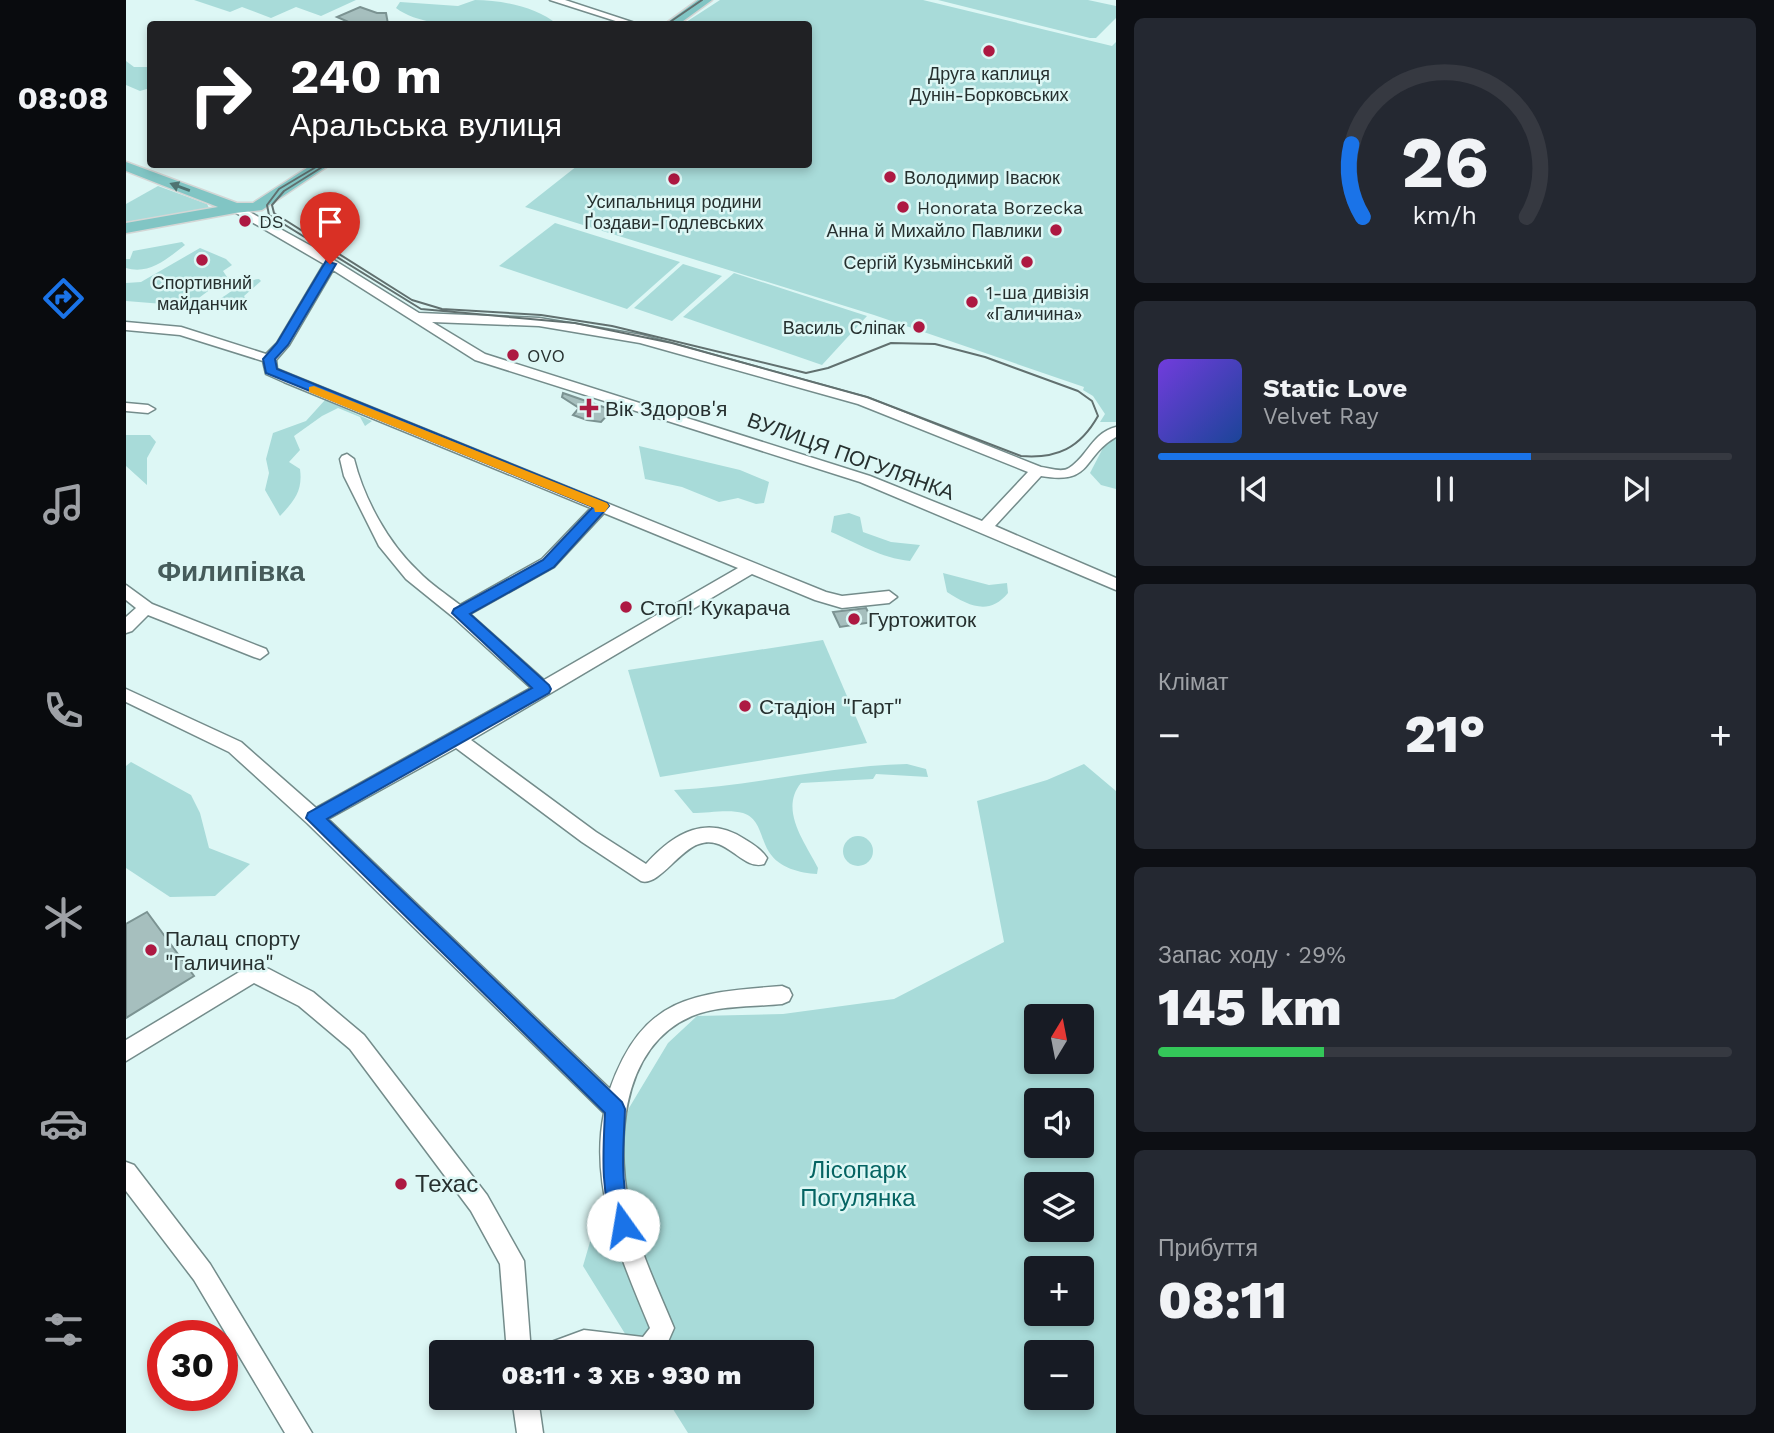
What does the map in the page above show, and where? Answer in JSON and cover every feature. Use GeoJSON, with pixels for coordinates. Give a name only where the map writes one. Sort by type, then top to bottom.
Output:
{"type":"FeatureCollection","features":[{"type":"Feature","properties":{"kind":"main road"},"geometry":{"type":"LineString","coordinates":[[675,21],[706,0]]}},
{"type":"Feature","properties":{"kind":"main road"},"geometry":{"type":"LineString","coordinates":[[126,166],[235,208]]}},
{"type":"Feature","properties":{"kind":"main road"},"geometry":{"type":"LineString","coordinates":[[126,228],[235,208],[257,207],[317,168]]}},
{"type":"Feature","properties":{"kind":"street"},"geometry":{"type":"LineString","coordinates":[[555,0],[623,21]]}},
{"type":"Feature","properties":{"kind":"street","name":"ВУЛИЦЯ ПОГУЛЯНКА"},"geometry":{"type":"LineString","coordinates":[[235,208],[480,357],[865,479],[1116,584]]}},
{"type":"Feature","properties":{"kind":"street"},"geometry":{"type":"LineString","coordinates":[[269,359],[282,345],[330,264]]}},
{"type":"Feature","properties":{"kind":"street"},"geometry":{"type":"LineString","coordinates":[[413,317],[539,322],[641,339],[863,401],[1038,471],[1069,474],[1078,469],[1105,436],[1116,431]]}},
{"type":"Feature","properties":{"kind":"street"},"geometry":{"type":"LineString","coordinates":[[126,326],[181,331],[269,359]]}},
{"type":"Feature","properties":{"kind":"street"},"geometry":{"type":"LineString","coordinates":[[269,359],[271,371],[277,374],[752,568],[842,602],[889,597]]}},
{"type":"Feature","properties":{"kind":"street"},"geometry":{"type":"LineString","coordinates":[[126,407],[148,409]]}},
{"type":"Feature","properties":{"kind":"street"},"geometry":{"type":"LineString","coordinates":[[347,458],[351,476],[384,542],[412,575],[459,613],[543,689]]}},
{"type":"Feature","properties":{"kind":"street"},"geometry":{"type":"LineString","coordinates":[[985,527],[1038,471]]}},
{"type":"Feature","properties":{"kind":"street"},"geometry":{"type":"LineString","coordinates":[[459,613],[548,564],[603,506]]}},
{"type":"Feature","properties":{"kind":"street"},"geometry":{"type":"LineString","coordinates":[[314,818],[457,739],[752,568]]}},
{"type":"Feature","properties":{"kind":"street"},"geometry":{"type":"LineString","coordinates":[[126,591],[146,608],[260,653]]}},
{"type":"Feature","properties":{"kind":"street"},"geometry":{"type":"LineString","coordinates":[[126,627],[146,608]]}},
{"type":"Feature","properties":{"kind":"street"},"geometry":{"type":"LineString","coordinates":[[126,695],[235,747],[314,818],[615,1109]]}},
{"type":"Feature","properties":{"kind":"street"},"geometry":{"type":"LineString","coordinates":[[457,739],[589,837],[648,875],[685,840],[702,835],[720,835],[757,858]]}},
{"type":"Feature","properties":{"kind":"street"},"geometry":{"type":"LineString","coordinates":[[126,1051],[251,974],[262,975],[306,999],[357,1042],[479,1203],[512,1261],[518,1340]]}},
{"type":"Feature","properties":{"kind":"street"},"geometry":{"type":"LineString","coordinates":[[659,1340],[662,1328],[630,1248],[616,1203],[613,1158],[615,1109],[627,1068],[642,1045],[665,1021],[684,1010],[725,1000],[782,995]]}},
{"type":"Feature","properties":{"kind":"street"},"geometry":{"type":"LineString","coordinates":[[126,1173],[202,1272],[241,1332],[299,1433]]}},
{"type":"Feature","properties":{"kind":"street"},"geometry":{"type":"LineString","coordinates":[[527,1410],[530,1433]]}},
{"type":"Feature","properties":{"kind":"green space"},"geometry":{"type":"Polygon","coordinates":[[[194,0],[356,0],[321,16],[296,7],[271,18],[242,7],[230,12],[194,0]]]}},
{"type":"Feature","properties":{"kind":"green space"},"geometry":{"type":"Polygon","coordinates":[[[475,0],[496,1],[539,13],[553,21],[426,21],[396,8],[400,2],[458,6],[475,0]]]}},
{"type":"Feature","properties":{"kind":"green space"},"geometry":{"type":"Polygon","coordinates":[[[720,0],[923,0],[1112,46],[1116,42],[1116,422],[1100,422],[1105,414],[1093,396],[1083,390],[1084,387],[874,315],[525,207],[574,168],[812,168],[812,21],[688,21],[720,0]]]}},
{"type":"Feature","properties":{"kind":"green space"},"geometry":{"type":"Polygon","coordinates":[[[938,0],[1088,0],[1116,6],[1116,18],[1096,38],[1090,38],[938,0]]]}},
{"type":"Feature","properties":{"kind":"green space"},"geometry":{"type":"Polygon","coordinates":[[[126,61],[134,67],[147,67],[147,89],[140,91],[126,85],[126,61]]]}},
{"type":"Feature","properties":{"kind":"green space"},"geometry":{"type":"Polygon","coordinates":[[[158,186],[207,204],[209,208],[126,222],[126,204],[158,186]]]}},
{"type":"Feature","properties":{"kind":"green space"},"geometry":{"type":"Polygon","coordinates":[[[555,223],[680,262],[627,309],[499,266],[555,223]]]}},
{"type":"Feature","properties":{"kind":"green space"},"geometry":{"type":"Polygon","coordinates":[[[182,242],[185,245],[157,264],[142,269],[126,268],[126,259],[130,259],[133,251],[182,242]]]}},
{"type":"Feature","properties":{"kind":"green space"},"geometry":{"type":"Polygon","coordinates":[[[200,248],[226,259],[232,265],[223,271],[227,277],[188,306],[126,301],[126,283],[141,282],[200,248]]]}},
{"type":"Feature","properties":{"kind":"green space"},"geometry":{"type":"Polygon","coordinates":[[[683,264],[722,276],[672,321],[634,308],[683,264]]]}},
{"type":"Feature","properties":{"kind":"green space"},"geometry":{"type":"Polygon","coordinates":[[[734,273],[867,316],[822,365],[683,317],[734,273]]]}},
{"type":"Feature","properties":{"kind":"green space"},"geometry":{"type":"Polygon","coordinates":[[[259,279],[261,281],[244,296],[247,301],[238,308],[224,310],[208,305],[239,286],[259,279]]]}},
{"type":"Feature","properties":{"kind":"green space"},"geometry":{"type":"Polygon","coordinates":[[[325,400],[372,421],[365,426],[360,417],[338,408],[294,436],[300,450],[289,462],[300,469],[299,490],[280,516],[265,490],[269,473],[266,459],[273,433],[306,421],[325,400]]]}},
{"type":"Feature","properties":{"kind":"green space"},"geometry":{"type":"Polygon","coordinates":[[[126,435],[150,435],[156,442],[147,458],[147,485],[126,466],[126,435]]]}},
{"type":"Feature","properties":{"kind":"green space"},"geometry":{"type":"Polygon","coordinates":[[[1116,436],[1116,489],[1101,485],[1090,473],[1104,446],[1116,436]]]}},
{"type":"Feature","properties":{"kind":"green space"},"geometry":{"type":"Polygon","coordinates":[[[639,446],[740,470],[769,482],[764,503],[756,504],[738,498],[719,502],[682,487],[645,479],[639,446]]]}},
{"type":"Feature","properties":{"kind":"green space"},"geometry":{"type":"Polygon","coordinates":[[[849,513],[860,517],[863,532],[891,542],[920,545],[910,561],[879,553],[831,532],[834,516],[849,513]]]}},
{"type":"Feature","properties":{"kind":"green space"},"geometry":{"type":"Polygon","coordinates":[[[943,573],[989,585],[1007,583],[1008,593],[994,605],[971,605],[947,592],[943,573]]]}},
{"type":"Feature","properties":{"kind":"green space","name":"Стадіон \"Гарт\""},"geometry":{"type":"Polygon","coordinates":[[[823,640],[867,743],[660,777],[628,670],[823,640]]]}},
{"type":"Feature","properties":{"kind":"green space"},"geometry":{"type":"Polygon","coordinates":[[[131,762],[191,795],[200,813],[209,848],[250,864],[215,896],[170,897],[126,868],[126,766],[131,762]]]}},
{"type":"Feature","properties":{"kind":"green space"},"geometry":{"type":"Polygon","coordinates":[[[907,764],[926,769],[928,777],[876,774],[873,779],[801,783],[795,793],[793,815],[801,837],[818,868],[817,874],[797,871],[778,862],[769,852],[757,824],[749,816],[731,811],[693,813],[674,790],[732,785],[848,768],[907,764]]]}},
{"type":"Feature","properties":{"kind":"green space","name":"Лісопарк Погулянка"},"geometry":{"type":"Polygon","coordinates":[[[1084,764],[1116,791],[1116,1433],[688,1433],[674,1410],[814,1410],[814,1340],[629,1340],[583,1266],[629,1108],[668,1043],[697,1016],[783,1014],[894,999],[1004,942],[977,801],[1047,780],[1084,764]]]}},
{"type":"Feature","properties":{"kind":"green space"},"geometry":{"type":"Polygon","coordinates":[[[858,836],[864,837],[872,845],[872,857],[864,865],[858,866],[852,865],[844,857],[843,851],[844,845],[852,837],[858,836]]]}},
{"type":"Feature","properties":{"kind":"building"},"geometry":{"type":"Polygon","coordinates":[[[360,7],[386,13],[387,21],[346,21],[337,17],[360,7]]]}},
{"type":"Feature","properties":{"kind":"building"},"geometry":{"type":"Polygon","coordinates":[[[563,393],[612,410],[601,422],[587,420],[573,415],[579,408],[562,397],[563,393]]]}},
{"type":"Feature","properties":{"kind":"building","name":"Гуртожиток"},"geometry":{"type":"Polygon","coordinates":[[[866,608],[873,622],[840,627],[833,612],[866,608]]]}},
{"type":"Feature","properties":{"kind":"building","name":"Палац спорту \"Галичина\""},"geometry":{"type":"Polygon","coordinates":[[[147,912],[194,976],[126,1018],[126,924],[147,912]]]}},
{"type":"Feature","properties":{"kind":"tram line"},"geometry":{"type":"LineString","coordinates":[[671,21],[702,0]]}},
{"type":"Feature","properties":{"kind":"tram line"},"geometry":{"type":"LineString","coordinates":[[314,168],[279,189],[267,205],[269,215],[421,309],[575,323],[672,343],[867,397],[1021,456],[1046,456],[1066,449],[1083,436],[1098,416],[1092,401],[1078,391],[985,357],[935,344],[891,343],[828,368],[806,373],[612,326],[541,315],[442,309],[412,300],[274,213],[272,205],[284,191],[321,168]]}},
{"type":"Feature","properties":{"kind":"slow traffic"},"geometry":{"type":"LineString","coordinates":[[314,389],[603,506],[600,509]]}},
{"type":"Feature","properties":{"kind":"place","name":"Друга каплиця Дунін-Борковських"},"geometry":{"type":"Point","coordinates":[989,51]}},
{"type":"Feature","properties":{"kind":"place","name":"Володимир Івасюк"},"geometry":{"type":"Point","coordinates":[890,177]}},
{"type":"Feature","properties":{"kind":"place","name":"Усипальниця родини Ґоздави-Годлевських"},"geometry":{"type":"Point","coordinates":[674,179]}},
{"type":"Feature","properties":{"kind":"place","name":"Honorata Borzecka"},"geometry":{"type":"Point","coordinates":[903,207]}},
{"type":"Feature","properties":{"kind":"place","name":"DS"},"geometry":{"type":"Point","coordinates":[245,221]}},
{"type":"Feature","properties":{"kind":"place","name":"Анна й Михайло Павлики"},"geometry":{"type":"Point","coordinates":[1056,230]}},
{"type":"Feature","properties":{"kind":"place","name":"Спортивний майданчик"},"geometry":{"type":"Point","coordinates":[202,260]}},
{"type":"Feature","properties":{"kind":"place","name":"Сергій Кузьмінський"},"geometry":{"type":"Point","coordinates":[1027,262]}},
{"type":"Feature","properties":{"kind":"place","name":"1-ша дивізія «Галичина»"},"geometry":{"type":"Point","coordinates":[972,302]}},
{"type":"Feature","properties":{"kind":"place","name":"Василь Сліпак"},"geometry":{"type":"Point","coordinates":[919,327]}},
{"type":"Feature","properties":{"kind":"place","name":"OVO"},"geometry":{"type":"Point","coordinates":[513,355]}},
{"type":"Feature","properties":{"kind":"place","name":"Вік Здоров'я"},"geometry":{"type":"Point","coordinates":[589,408]}},
{"type":"Feature","properties":{"kind":"place","name":"Стоп! Кукарача"},"geometry":{"type":"Point","coordinates":[626,607]}},
{"type":"Feature","properties":{"kind":"place","name":"Гуртожиток"},"geometry":{"type":"Point","coordinates":[854,619]}},
{"type":"Feature","properties":{"kind":"place","name":"Стадіон \"Гарт\""},"geometry":{"type":"Point","coordinates":[745,706]}},
{"type":"Feature","properties":{"kind":"place","name":"Палац спорту \"Галичина\""},"geometry":{"type":"Point","coordinates":[151,950]}},
{"type":"Feature","properties":{"kind":"place","name":"Техас"},"geometry":{"type":"Point","coordinates":[401,1184]}},
{"type":"Feature","properties":{"kind":"district","name":"Филипівка"},"geometry":{"type":"Point","coordinates":[231,571]}},
{"type":"Feature","properties":{"kind":"route"},"geometry":{"type":"LineString","coordinates":[[330,264],[282,345],[269,359],[271,371],[603,506],[548,564],[459,613],[543,689],[314,818],[615,1109],[613,1158],[616,1203],[623,1225]]}}]}
